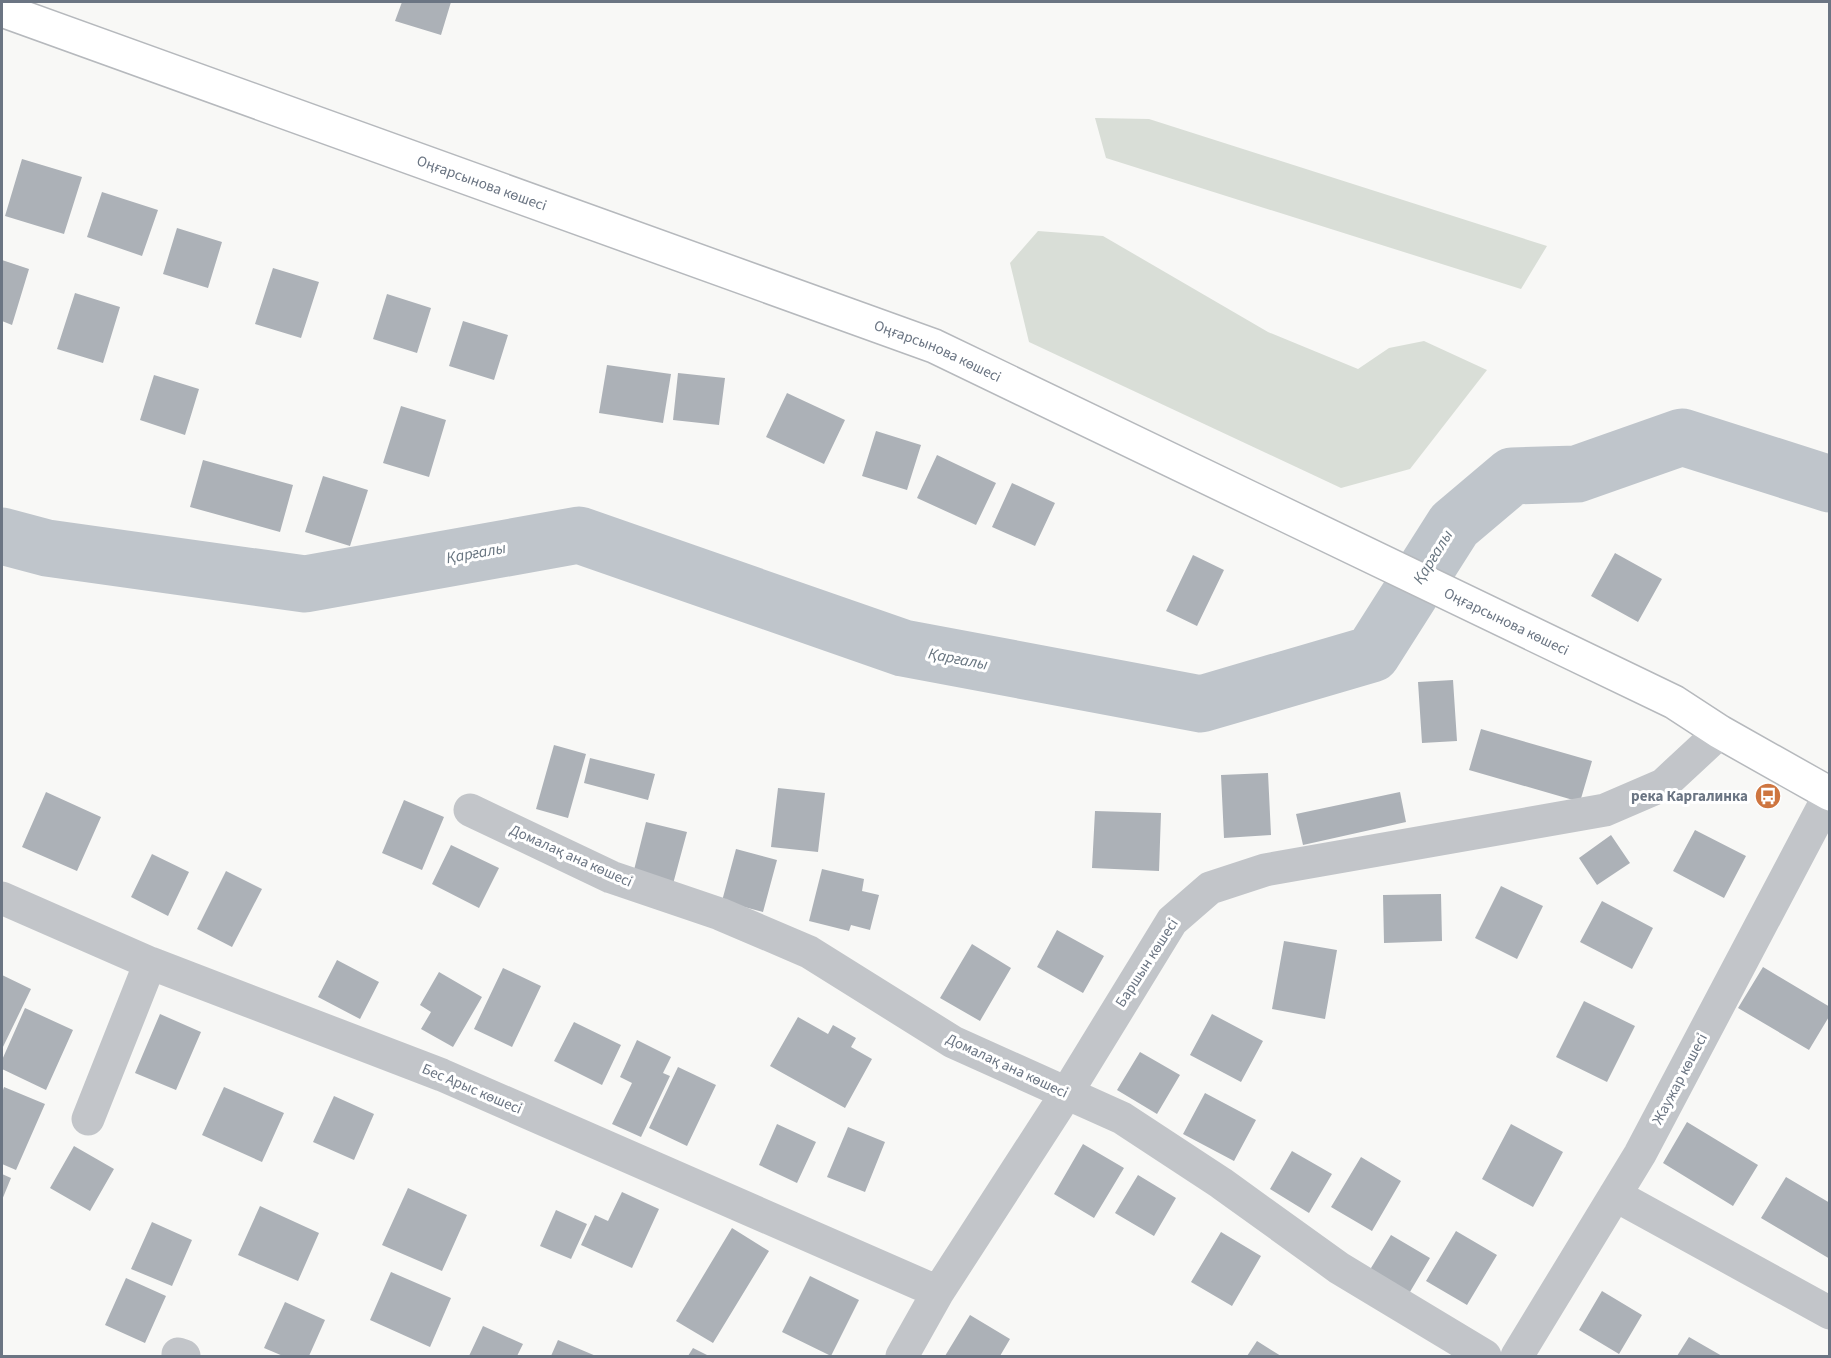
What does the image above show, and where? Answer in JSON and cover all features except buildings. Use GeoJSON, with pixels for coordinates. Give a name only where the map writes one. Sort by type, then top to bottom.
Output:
{"type":"FeatureCollection","features":[{"type":"Feature","properties":{"kind":"main road","name":"Оңғарсынова көшесі"},"geometry":{"type":"LineString","coordinates":[[2,10],[934,346],[1674,702],[1720,732],[1830,794]]}},
{"type":"Feature","properties":{"kind":"street","name":"Баршын көшесі"},"geometry":{"type":"LineString","coordinates":[[902,1356],[938,1292],[1066,1094],[1172,921],[1210,888],[1265,870],[1605,810],[1663,785],[1720,732]]}},
{"type":"Feature","properties":{"kind":"street","name":"Жаужар көшесі"},"geometry":{"type":"LineString","coordinates":[[1517,1356],[1640,1154],[1830,794]]}},
{"type":"Feature","properties":{"kind":"street","name":"Домалақ ана көшесі"},"geometry":{"type":"LineString","coordinates":[[470,810],[611,877],[720,914],[810,952],[954,1042],[1122,1118],[1221,1183],[1339,1268],[1485,1356]]}},
{"type":"Feature","properties":{"kind":"street","name":"Бес Арыс көшесі"},"geometry":{"type":"LineString","coordinates":[[2,898],[150,963],[442,1076],[938,1292]]}},
{"type":"Feature","properties":{"kind":"street"},"geometry":{"type":"LineString","coordinates":[[88,1119],[150,963]]}},
{"type":"Feature","properties":{"kind":"street"},"geometry":{"type":"LineString","coordinates":[[1615,1195],[1830,1313]]}},
{"type":"Feature","properties":{"kind":"shaded area"},"geometry":{"type":"Polygon","coordinates":[[[1095,118],[1149,119],[1547,246],[1521,289],[1106,158],[1095,118]]]}},
{"type":"Feature","properties":{"kind":"shaded area"},"geometry":{"type":"Polygon","coordinates":[[[1038,231],[1103,236],[1268,332],[1358,369],[1389,348],[1424,341],[1487,370],[1410,469],[1341,488],[1029,342],[1010,263],[1038,231]]]}},
{"type":"Feature","properties":{"kind":"waterway","name":"Қарғалы"},"geometry":{"type":"LineString","coordinates":[[2,536],[47,548],[305,584],[579,535],[903,648],[1201,704],[1372,654],[1454,525],[1512,476],[1577,474],[1682,437],[1830,484]]}},
{"type":"Feature","properties":{"kind":"place","name":"река Каргалинка"},"geometry":{"type":"Point","coordinates":[1768,796]}}]}
